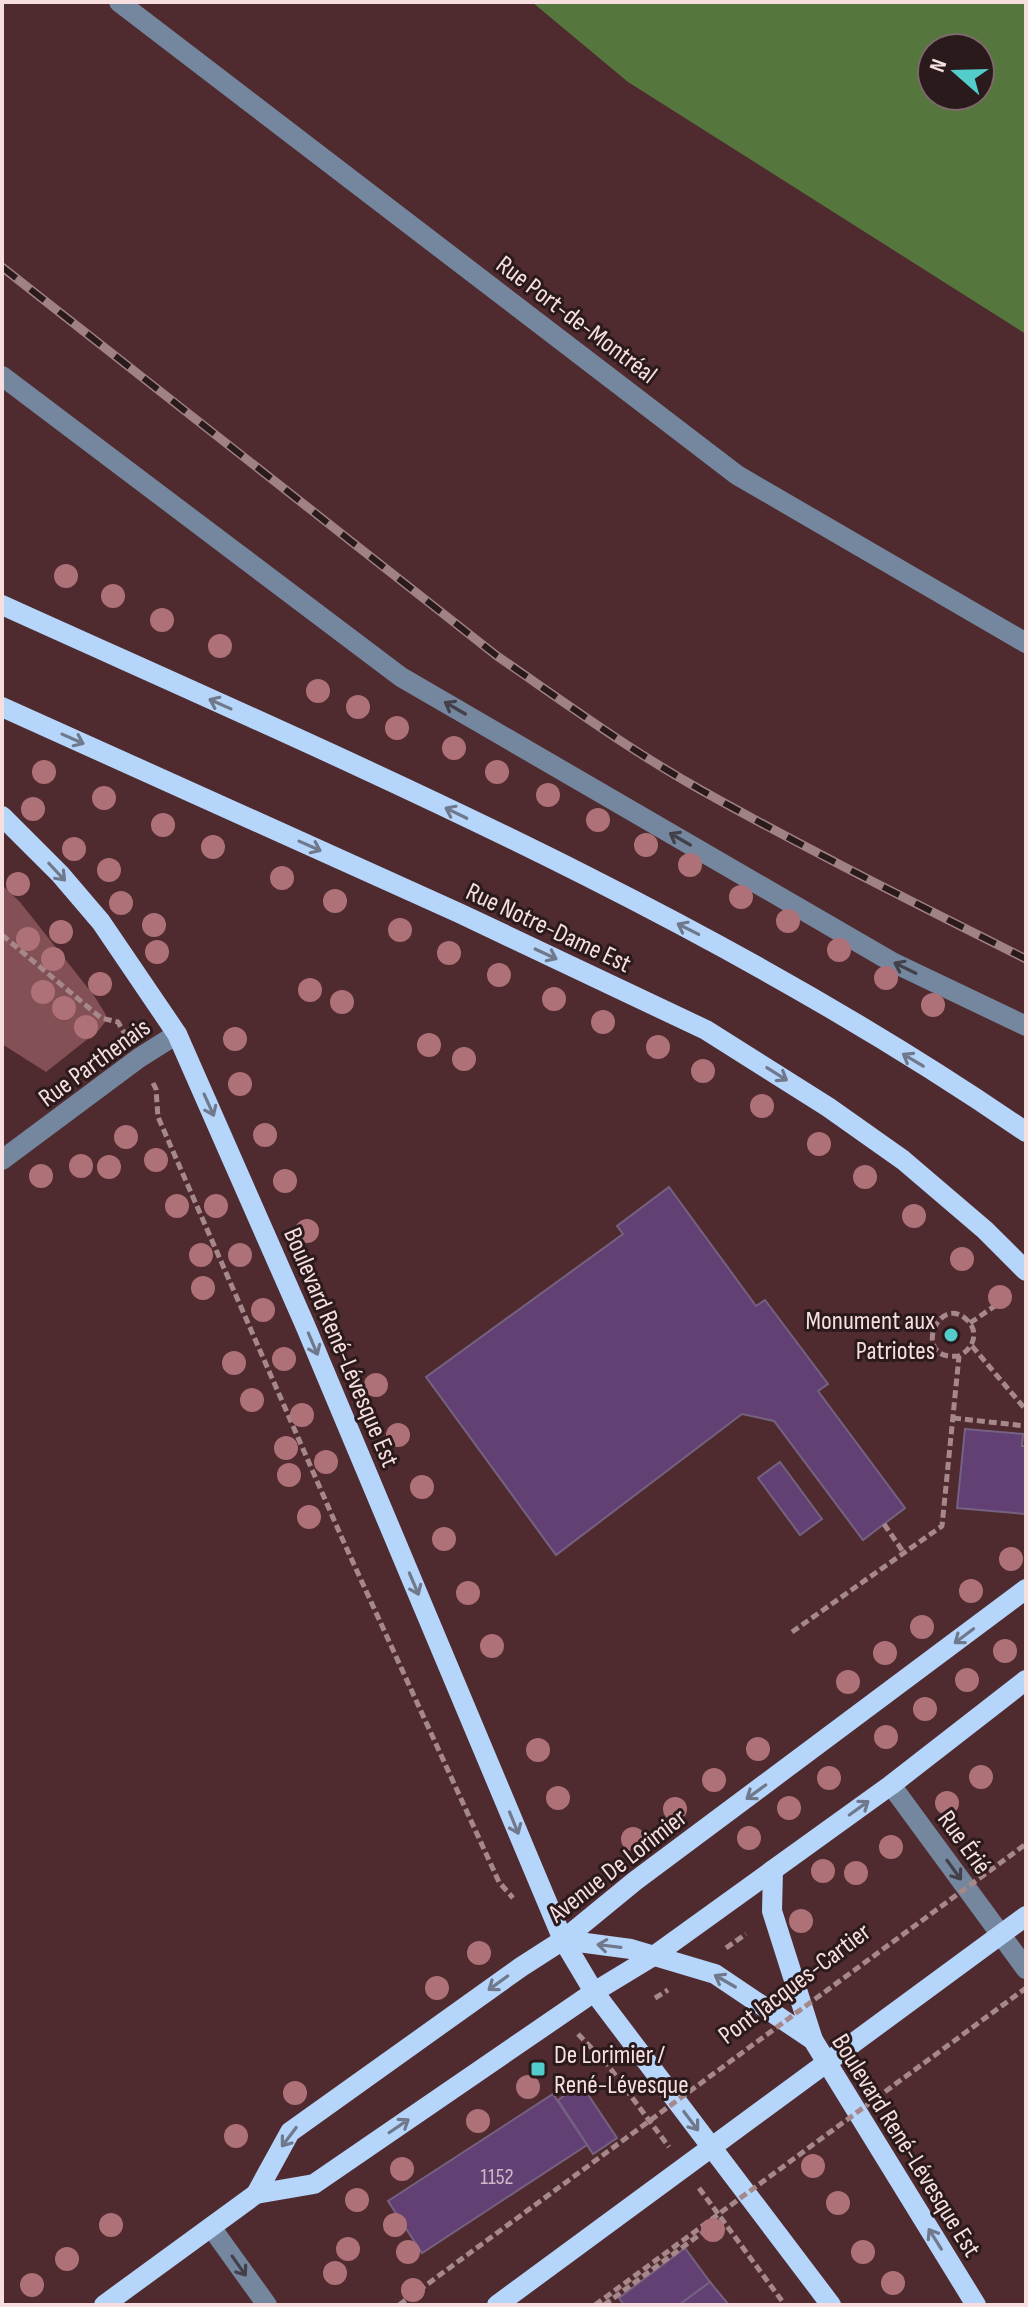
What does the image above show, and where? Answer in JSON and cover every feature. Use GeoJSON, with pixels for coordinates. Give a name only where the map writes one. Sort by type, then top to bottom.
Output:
{"type":"FeatureCollection","features":[{"type":"Feature","properties":{"kind":"main road"},"geometry":{"type":"LineString","coordinates":[[2,605],[400,786],[547,857],[749,961],[980,1100],[1026,1132]]}},
{"type":"Feature","properties":{"kind":"main road","name":"Rue Notre-Dame Est"},"geometry":{"type":"LineString","coordinates":[[2,707],[459,913],[706,1030],[828,1107],[903,1160],[985,1230],[1026,1271]]}},
{"type":"Feature","properties":{"kind":"main road","name":"Boulevard René-Lévesque Est"},"geometry":{"type":"LineString","coordinates":[[2,816],[60,874],[101,922],[177,1034],[305,1325],[563,1940],[594,1992],[831,2305]]}},
{"type":"Feature","properties":{"kind":"main road"},"geometry":{"type":"LineString","coordinates":[[980,1100],[1026,1118]]}},
{"type":"Feature","properties":{"kind":"main road","name":"Avenue De Lorimier"},"geometry":{"type":"LineString","coordinates":[[104,2305],[256,2194],[290,2132],[563,1940],[635,1881],[1026,1589]]}},
{"type":"Feature","properties":{"kind":"main road","name":"Avenue De Lorimier"},"geometry":{"type":"LineString","coordinates":[[256,2194],[314,2184],[594,1992],[655,1955],[891,1785],[1026,1680]]}},
{"type":"Feature","properties":{"kind":"main road"},"geometry":{"type":"LineString","coordinates":[[773,1870],[772,1911],[813,2040]]}},
{"type":"Feature","properties":{"kind":"main road"},"geometry":{"type":"LineString","coordinates":[[497,2305],[1026,1916]]}},
{"type":"Feature","properties":{"kind":"main road","name":"Boulevard René-Lévesque Est"},"geometry":{"type":"LineString","coordinates":[[563,1940],[631,1949],[715,1974],[813,2040],[976,2305]]}},
{"type":"Feature","properties":{"kind":"street","name":"Rue Port-de-Montréal"},"geometry":{"type":"LineString","coordinates":[[119,2],[737,475],[1026,643]]}},
{"type":"Feature","properties":{"kind":"street"},"geometry":{"type":"LineString","coordinates":[[2,376],[401,677],[892,962],[1026,1026]]}},
{"type":"Feature","properties":{"kind":"street","name":"Rue Parthenais"},"geometry":{"type":"LineString","coordinates":[[2,1160],[139,1058],[177,1034]]}},
{"type":"Feature","properties":{"kind":"street","name":"Rue Érié"},"geometry":{"type":"LineString","coordinates":[[891,1785],[1026,1969]]}},
{"type":"Feature","properties":{"kind":"street"},"geometry":{"type":"LineString","coordinates":[[211,2227],[267,2305]]}},
{"type":"Feature","properties":{"kind":"path"},"geometry":{"type":"LineString","coordinates":[[2,935],[101,1018],[118,1022]]}},
{"type":"Feature","properties":{"kind":"path"},"geometry":{"type":"LineString","coordinates":[[156,1089],[158,1117],[335,1522],[499,1882],[516,1901]]}},
{"type":"Feature","properties":{"kind":"path"},"geometry":{"type":"LineString","coordinates":[[970,1323],[1002,1301]]}},
{"type":"Feature","properties":{"kind":"path"},"geometry":{"type":"LineString","coordinates":[[950,1314],[964,1317],[970,1323],[974,1335],[971,1346],[959,1356],[945,1356],[934,1347],[932,1333],[938,1320],[950,1314]]}},
{"type":"Feature","properties":{"kind":"path"},"geometry":{"type":"LineString","coordinates":[[971,1346],[1026,1410]]}},
{"type":"Feature","properties":{"kind":"path"},"geometry":{"type":"LineString","coordinates":[[792,1632],[942,1526],[959,1356]]}},
{"type":"Feature","properties":{"kind":"path"},"geometry":{"type":"LineString","coordinates":[[953,1418],[1026,1426]]}},
{"type":"Feature","properties":{"kind":"path"},"geometry":{"type":"LineString","coordinates":[[884,1524],[904,1553]]}},
{"type":"Feature","properties":{"kind":"path","name":"Pont Jacques-Cartier"},"geometry":{"type":"LineString","coordinates":[[399,2305],[1026,1844]]}},
{"type":"Feature","properties":{"kind":"path"},"geometry":{"type":"LineString","coordinates":[[722,1951],[746,1934]]}},
{"type":"Feature","properties":{"kind":"path"},"geometry":{"type":"LineString","coordinates":[[595,2305],[1026,1988]]}},
{"type":"Feature","properties":{"kind":"path"},"geometry":{"type":"LineString","coordinates":[[559,2016],[607,2064]]}},
{"type":"Feature","properties":{"kind":"path"},"geometry":{"type":"LineString","coordinates":[[604,2305],[702,2233]]}},
{"type":"Feature","properties":{"kind":"shaded area"},"geometry":{"type":"Polygon","coordinates":[[[532,2],[1026,2],[1026,334],[628,82],[532,2]]]}},
{"type":"Feature","properties":{"kind":"shaded area"},"geometry":{"type":"Polygon","coordinates":[[[2,885],[20,902],[106,1015],[99,1030],[46,1072],[2,1044],[2,885]]]}},
{"type":"Feature","properties":{"kind":"building"},"geometry":{"type":"Polygon","coordinates":[[[669,1187],[756,1306],[765,1300],[828,1384],[818,1391],[905,1508],[863,1540],[774,1421],[742,1414],[556,1555],[426,1377],[623,1234],[617,1226],[669,1187]]]}},
{"type":"Feature","properties":{"kind":"building"},"geometry":{"type":"Polygon","coordinates":[[[965,1429],[1023,1434],[1022,1446],[1026,1446],[1026,1514],[957,1508],[965,1429]]]}},
{"type":"Feature","properties":{"kind":"building"},"geometry":{"type":"Polygon","coordinates":[[[780,1462],[822,1519],[800,1535],[758,1478],[780,1462]]]}},
{"type":"Feature","properties":{"kind":"building"},"geometry":{"type":"Polygon","coordinates":[[[581,2084],[617,2138],[593,2154],[558,2100],[581,2084]]]}},
{"type":"Feature","properties":{"kind":"building"},"geometry":{"type":"Polygon","coordinates":[[[553,2094],[587,2145],[422,2253],[388,2201],[553,2094]]]}},
{"type":"Feature","properties":{"kind":"building"},"geometry":{"type":"Polygon","coordinates":[[[685,2248],[710,2282],[679,2305],[624,2305],[619,2298],[685,2248]]]}},
{"type":"Feature","properties":{"kind":"building"},"geometry":{"type":"Polygon","coordinates":[[[710,2282],[729,2305],[679,2305],[710,2282]]]}},
{"type":"Feature","properties":{"kind":"railway"},"geometry":{"type":"LineString","coordinates":[[2,267],[497,656],[598,726],[741,812],[1026,959]]}},
{"type":"Feature","properties":{"kind":"place","name":"Monument aux Patriotes"},"geometry":{"type":"Point","coordinates":[951,1335]}},
{"type":"Feature","properties":{"kind":"place","name":"De Lorimier / René-Lévesque"},"geometry":{"type":"Point","coordinates":[538,2069]}}]}
